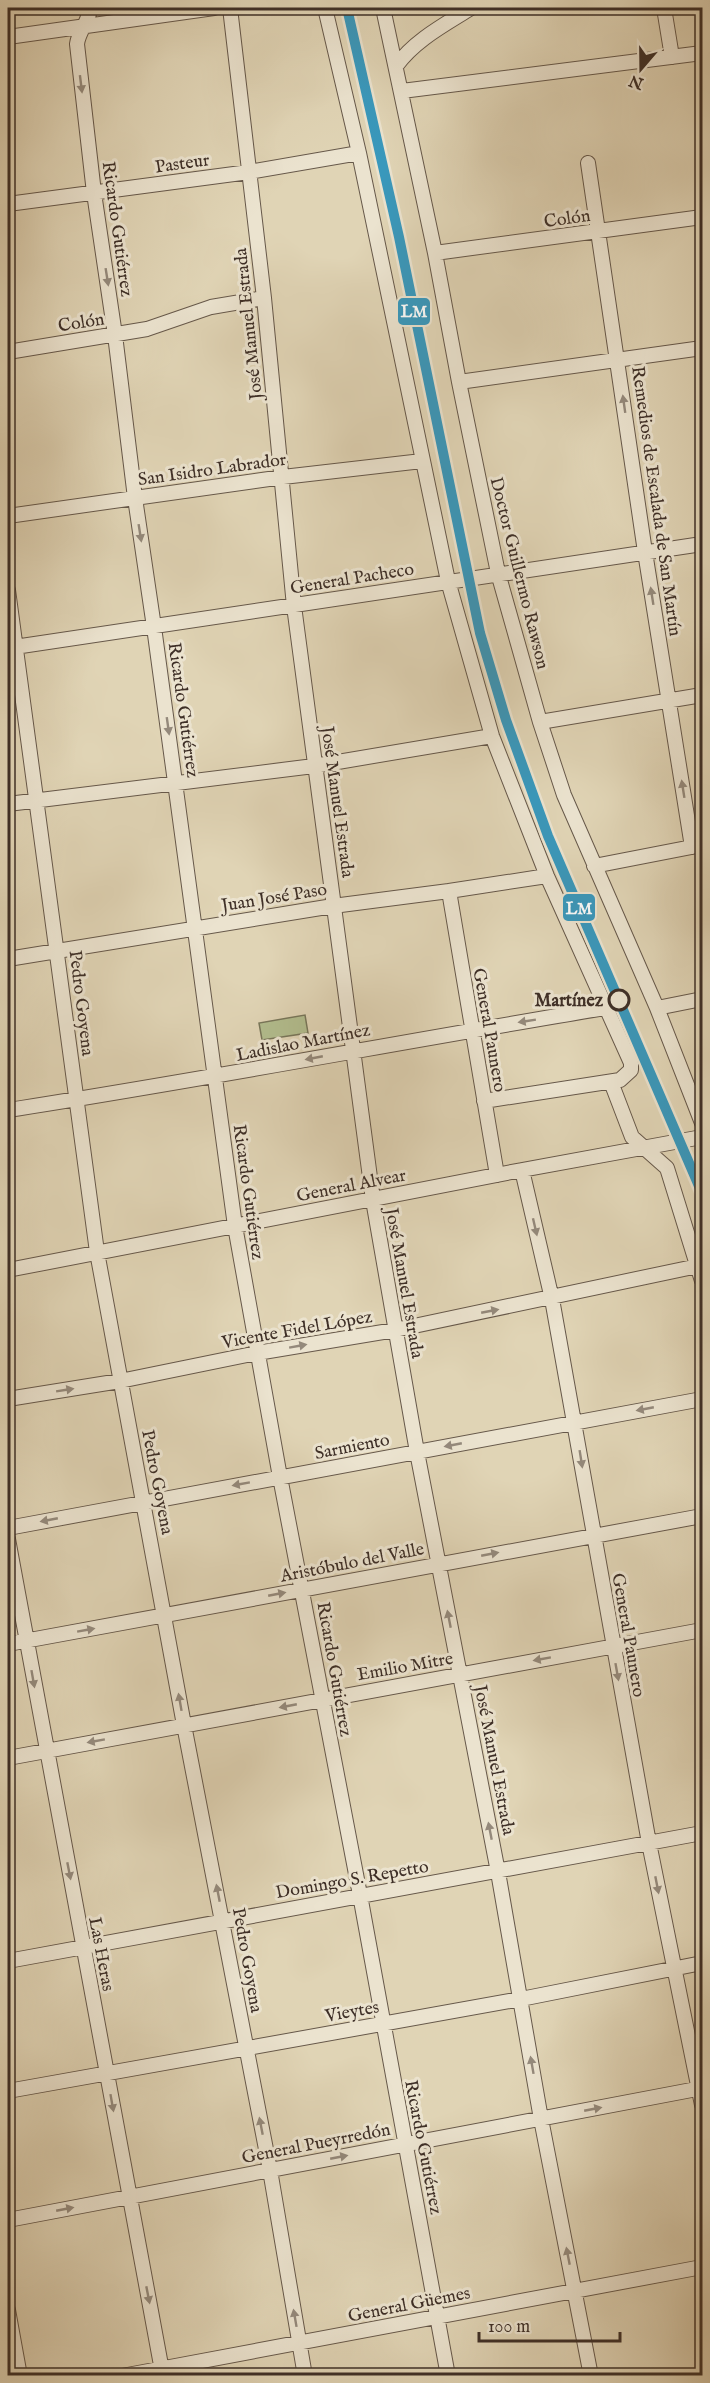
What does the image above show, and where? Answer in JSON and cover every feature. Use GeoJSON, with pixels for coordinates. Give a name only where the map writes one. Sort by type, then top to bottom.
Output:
{"type":"FeatureCollection","features":[{"type":"Feature","properties":{"kind":"street","name":"Ricardo Gutiérrez"},"geometry":{"type":"LineString","coordinates":[[89,8],[88,20],[81,26],[77,44],[94,193],[235,1226],[448,2376]]}},
{"type":"Feature","properties":{"kind":"street"},"geometry":{"type":"LineString","coordinates":[[8,37],[214,8]]}},
{"type":"Feature","properties":{"kind":"street","name":"José Manuel Estrada"},"geometry":{"type":"LineString","coordinates":[[230,8],[264,298],[294,606],[373,1200],[417,1452],[498,1872],[541,2119],[591,2376]]}},
{"type":"Feature","properties":{"kind":"street"},"geometry":{"type":"LineString","coordinates":[[325,8],[359,153],[448,581],[492,736],[547,876],[628,1055],[631,1070],[620,1080],[611,1082],[484,1101]]}},
{"type":"Feature","properties":{"kind":"street","name":"Doctor Guillermo Rawson"},"geometry":{"type":"LineString","coordinates":[[383,8],[435,253],[498,573],[540,722],[564,795],[657,1008],[702,1123]]}},
{"type":"Feature","properties":{"kind":"street"},"geometry":{"type":"LineString","coordinates":[[396,66],[406,52],[471,8]]}},
{"type":"Feature","properties":{"kind":"street"},"geometry":{"type":"LineString","coordinates":[[664,8],[672,57]]}},
{"type":"Feature","properties":{"kind":"street"},"geometry":{"type":"LineString","coordinates":[[402,91],[702,53]]}},
{"type":"Feature","properties":{"kind":"street","name":"Pasteur"},"geometry":{"type":"LineString","coordinates":[[8,204],[249,172],[359,153]]}},
{"type":"Feature","properties":{"kind":"street","name":"Remedios de Escalada de San Martín"},"geometry":{"type":"LineString","coordinates":[[588,163],[645,552],[669,701],[697,846]]}},
{"type":"Feature","properties":{"kind":"street","name":"Colón"},"geometry":{"type":"LineString","coordinates":[[435,253],[702,217]]}},
{"type":"Feature","properties":{"kind":"street","name":"Colón"},"geometry":{"type":"LineString","coordinates":[[8,352],[147,329],[211,308],[264,298]]}},
{"type":"Feature","properties":{"kind":"street"},"geometry":{"type":"LineString","coordinates":[[459,382],[702,348]]}},
{"type":"Feature","properties":{"kind":"street","name":"San Isidro Labrador"},"geometry":{"type":"LineString","coordinates":[[8,516],[283,477],[422,461]]}},
{"type":"Feature","properties":{"kind":"street","name":"General Pacheco"},"geometry":{"type":"LineString","coordinates":[[11,648],[702,544]]}},
{"type":"Feature","properties":{"kind":"street","name":"Pedro Goyena"},"geometry":{"type":"LineString","coordinates":[[8,590],[11,648],[36,800],[98,1252],[184,1725],[270,2170],[305,2376]]}},
{"type":"Feature","properties":{"kind":"street"},"geometry":{"type":"LineString","coordinates":[[540,722],[702,695]]}},
{"type":"Feature","properties":{"kind":"street"},"geometry":{"type":"LineString","coordinates":[[8,804],[314,766],[492,736]]}},
{"type":"Feature","properties":{"kind":"street"},"geometry":{"type":"LineString","coordinates":[[594,866],[697,846]]}},
{"type":"Feature","properties":{"kind":"street","name":"Juan José Paso"},"geometry":{"type":"LineString","coordinates":[[8,959],[333,906],[547,876]]}},
{"type":"Feature","properties":{"kind":"street","name":"General Paunero"},"geometry":{"type":"LineString","coordinates":[[449,891],[497,1175]]}},
{"type":"Feature","properties":{"kind":"street"},"geometry":{"type":"LineString","coordinates":[[657,1008],[702,999]]}},
{"type":"Feature","properties":{"kind":"street","name":"Ladislao Martínez"},"geometry":{"type":"LineString","coordinates":[[8,1110],[215,1077],[354,1050],[605,1008]]}},
{"type":"Feature","properties":{"kind":"street"},"geometry":{"type":"LineString","coordinates":[[611,1082],[632,1137],[667,1168],[702,1281]]}},
{"type":"Feature","properties":{"kind":"street","name":"General Alvear"},"geometry":{"type":"LineString","coordinates":[[8,1270],[702,1137]]}},
{"type":"Feature","properties":{"kind":"street","name":"General Paunero"},"geometry":{"type":"LineString","coordinates":[[522,1170],[552,1299],[612,1646],[674,1969],[701,2089],[702,2105]]}},
{"type":"Feature","properties":{"kind":"street","name":"Vicente Fidel López"},"geometry":{"type":"LineString","coordinates":[[8,1399],[120,1381],[257,1353],[395,1330],[552,1299],[698,1266]]}},
{"type":"Feature","properties":{"kind":"street","name":"Sarmiento"},"geometry":{"type":"LineString","coordinates":[[8,1528],[702,1399]]}},
{"type":"Feature","properties":{"kind":"street","name":"Aristóbulo del Valle"},"geometry":{"type":"LineString","coordinates":[[8,1644],[702,1516]]}},
{"type":"Feature","properties":{"kind":"street","name":"Las Heras"},"geometry":{"type":"LineString","coordinates":[[8,1539],[163,2372]]}},
{"type":"Feature","properties":{"kind":"street","name":"Emilio Mitre"},"geometry":{"type":"LineString","coordinates":[[8,1758],[702,1630]]}},
{"type":"Feature","properties":{"kind":"street","name":"Domingo S. Repetto"},"geometry":{"type":"LineString","coordinates":[[8,1961],[702,1833]]}},
{"type":"Feature","properties":{"kind":"street","name":"Vieytes"},"geometry":{"type":"LineString","coordinates":[[8,2091],[520,1999],[702,1963]]}},
{"type":"Feature","properties":{"kind":"street","name":"General Pueyrredón"},"geometry":{"type":"LineString","coordinates":[[8,2220],[701,2089]]}},
{"type":"Feature","properties":{"kind":"street","name":"General Güemes"},"geometry":{"type":"LineString","coordinates":[[122,2376],[163,2372],[300,2342],[702,2267]]}},
{"type":"Feature","properties":{"kind":"street"},"geometry":{"type":"LineString","coordinates":[[8,2310],[20,2376]]}},
{"type":"Feature","properties":{"kind":"green space"},"geometry":{"type":"Polygon","coordinates":[[[305,1015],[308,1033],[262,1040],[259,1023],[305,1015]]]}},
{"type":"Feature","properties":{"kind":"transit line","name":"LM"},"geometry":{"type":"LineString","coordinates":[[347,8],[399,237],[480,633],[506,720],[548,836],[702,1193]]}},
{"type":"Feature","properties":{"kind":"place","name":"Martínez"},"geometry":{"type":"Point","coordinates":[619,1000]}}]}
